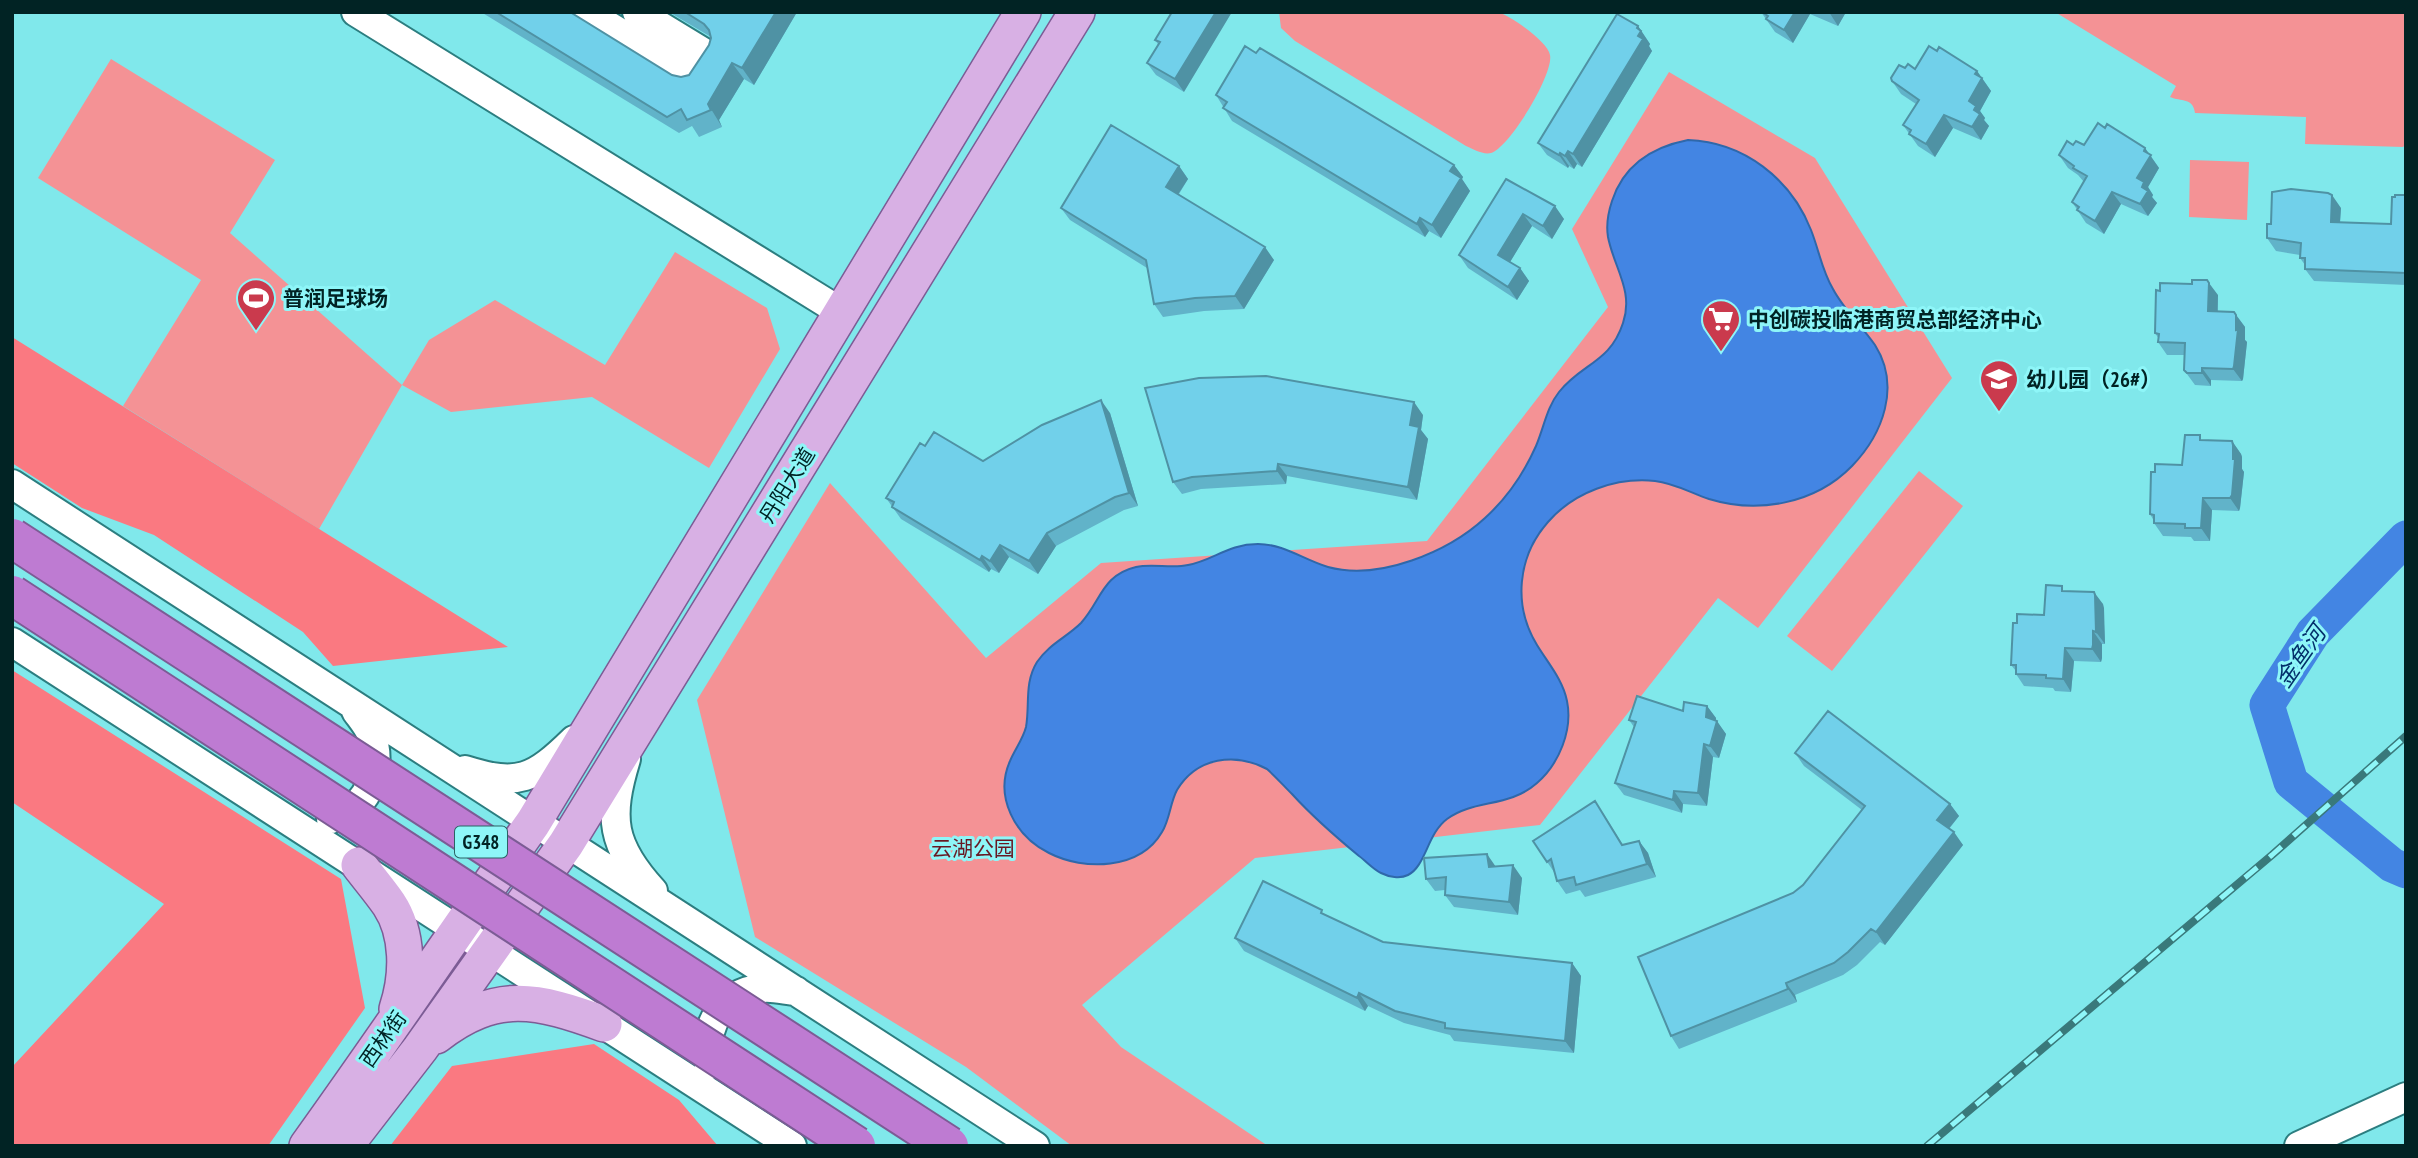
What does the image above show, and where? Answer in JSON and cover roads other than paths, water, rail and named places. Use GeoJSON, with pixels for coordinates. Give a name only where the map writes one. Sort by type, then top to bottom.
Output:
{"type":"FeatureCollection","features":[{"type":"Feature","properties":{"kind":"highway","name":"G348"},"geometry":{"type":"LineString","coordinates":[[12,538],[949,1146]]}},
{"type":"Feature","properties":{"kind":"highway","name":"G348"},"geometry":{"type":"LineString","coordinates":[[12,595],[856,1146]]}},
{"type":"Feature","properties":{"kind":"main road","name":"丹阳大道"},"geometry":{"type":"LineString","coordinates":[[457,929],[533,823],[1023,12]]}},
{"type":"Feature","properties":{"kind":"main road","name":"丹阳大道"},"geometry":{"type":"LineString","coordinates":[[489,952],[566,844],[1077,12]]}},
{"type":"Feature","properties":{"kind":"main road"},"geometry":{"type":"LineString","coordinates":[[883,242],[921,267]]}},
{"type":"Feature","properties":{"kind":"main road"},"geometry":{"type":"LineString","coordinates":[[359,865],[391,907],[401,937],[406,968],[403,991],[391,1028]]}},
{"type":"Feature","properties":{"kind":"main road","name":"西林街"},"geometry":{"type":"LineString","coordinates":[[307,1146],[457,929]]}},
{"type":"Feature","properties":{"kind":"main road","name":"西林街"},"geometry":{"type":"LineString","coordinates":[[345,1146],[420,1049],[489,952]]}},
{"type":"Feature","properties":{"kind":"main road"},"geometry":{"type":"LineString","coordinates":[[420,1049],[465,1018],[506,1002],[535,1003],[564,1009],[604,1024]]}},
{"type":"Feature","properties":{"kind":"street"},"geometry":{"type":"LineString","coordinates":[[356,12],[841,312]]}},
{"type":"Feature","properties":{"kind":"street"},"geometry":{"type":"LineString","coordinates":[[586,12],[692,77],[706,54],[636,12]]}},
{"type":"Feature","properties":{"kind":"street"},"geometry":{"type":"LineString","coordinates":[[12,484],[1035,1146]]}},
{"type":"Feature","properties":{"kind":"street"},"geometry":{"type":"LineString","coordinates":[[12,642],[792,1146]]}},
{"type":"Feature","properties":{"kind":"street"},"geometry":{"type":"LineString","coordinates":[[286,818],[311,821],[331,819],[352,809],[366,793],[374,778],[376,754],[371,733],[354,707]]}},
{"type":"Feature","properties":{"kind":"street"},"geometry":{"type":"LineString","coordinates":[[421,751],[494,779],[522,778],[544,768],[596,719]]}},
{"type":"Feature","properties":{"kind":"street"},"geometry":{"type":"LineString","coordinates":[[632,736],[616,796],[614,818],[631,868],[671,912]]}},
{"type":"Feature","properties":{"kind":"street"},"geometry":{"type":"LineString","coordinates":[[731,1105],[710,1077],[707,1055],[709,1034],[716,1016],[723,1005],[741,992],[765,988],[799,992]]}},
{"type":"Feature","properties":{"kind":"street"},"geometry":{"type":"LineString","coordinates":[[2299,1146],[2406,1097]]}},
{"type":"Feature","properties":{"kind":"water"},"geometry":{"type":"Polygon","coordinates":[[[1688,140],[1709,142],[1746,156],[1778,180],[1802,212],[1837,297],[1875,345],[1887,377],[1885,409],[1872,439],[1852,466],[1821,489],[1803,497],[1766,505],[1728,503],[1669,484],[1640,480],[1597,489],[1558,511],[1530,550],[1522,582],[1522,598],[1529,630],[1559,679],[1567,701],[1568,723],[1558,756],[1545,775],[1526,791],[1469,808],[1447,819],[1435,833],[1419,865],[1408,875],[1391,876],[1375,869],[1324,826],[1267,769],[1242,760],[1218,761],[1195,770],[1177,790],[1162,832],[1152,845],[1126,860],[1110,864],[1078,863],[1049,853],[1026,837],[1011,814],[1005,788],[1010,761],[1026,727],[1030,678],[1037,662],[1047,650],[1081,623],[1109,582],[1136,567],[1188,565],[1230,549],[1258,544],[1285,549],[1328,567],[1369,570],[1390,567],[1433,552],[1470,530],[1508,494],[1536,446],[1559,392],[1611,347],[1623,323],[1626,311],[1625,290],[1607,228],[1609,210],[1617,188],[1641,159],[1663,147],[1688,140]]]}},
{"type":"Feature","properties":{"kind":"waterway","name":"金鱼河"},"geometry":{"type":"LineString","coordinates":[[2406,538],[2313,633],[2267,705],[2291,782],[2392,865],[2406,871]]}},
{"type":"Feature","properties":{"kind":"railway"},"geometry":{"type":"LineString","coordinates":[[1927,1146],[2272,855],[2406,736]]}},
{"type":"Feature","properties":{"kind":"place","name":"普润足球场"},"geometry":{"type":"Point","coordinates":[256,332]}},
{"type":"Feature","properties":{"kind":"place","name":"中创碳投临港商贸总部经济中心"},"geometry":{"type":"Point","coordinates":[1721,353]}},
{"type":"Feature","properties":{"kind":"place","name":"幼儿园（26#）"},"geometry":{"type":"Point","coordinates":[1999,413]}},
{"type":"Feature","properties":{"kind":"park label","name":"云湖公园"},"geometry":{"type":"Point","coordinates":[973,848]}}]}
